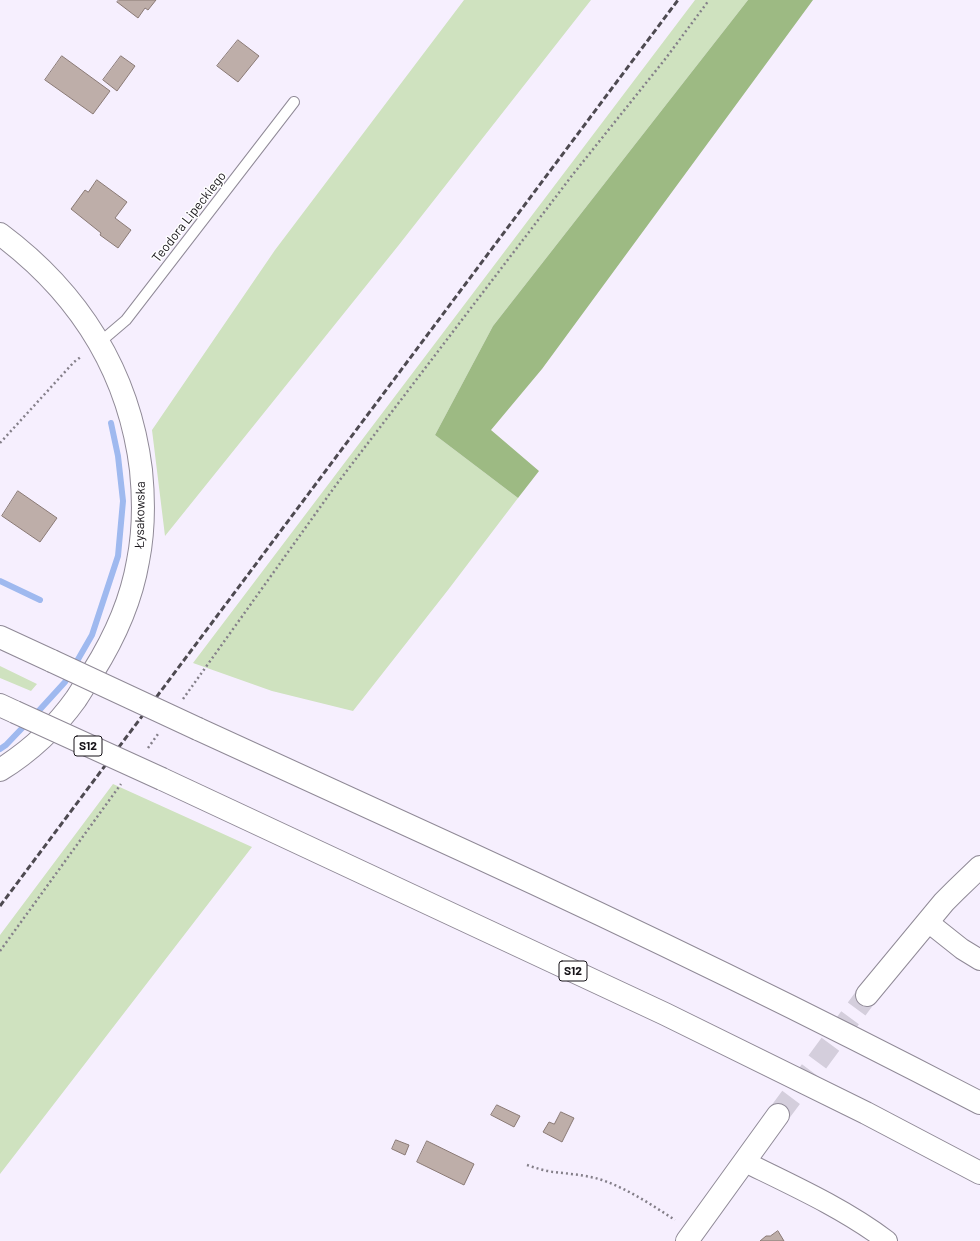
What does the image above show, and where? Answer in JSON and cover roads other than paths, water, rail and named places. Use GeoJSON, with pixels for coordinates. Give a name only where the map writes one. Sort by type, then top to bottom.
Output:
{"type":"FeatureCollection","features":[{"type":"Feature","properties":{"kind":"main road","name":"Łysakowska"},"geometry":{"type":"LineString","coordinates":[[0,234],[55,284],[81,314],[99,343],[116,376],[129,410],[139,455],[143,505],[140,547],[134,578],[121,619],[108,648],[76,700],[61,718],[25,753],[0,770]]}},
{"type":"Feature","properties":{"kind":"main road"},"geometry":{"type":"LineString","coordinates":[[0,637],[472,854],[715,970],[892,1058],[980,1104]]}},
{"type":"Feature","properties":{"kind":"main road","name":"S12"},"geometry":{"type":"LineString","coordinates":[[8,709],[162,779],[665,1014],[866,1113],[980,1173]]}},
{"type":"Feature","properties":{"kind":"main road"},"geometry":{"type":"LineString","coordinates":[[867,994],[956,890],[980,867]]}},
{"type":"Feature","properties":{"kind":"main road"},"geometry":{"type":"LineString","coordinates":[[690,1237],[778,1115]]}},
{"type":"Feature","properties":{"kind":"street"},"geometry":{"type":"LineString","coordinates":[[928,922],[980,960]]}},
{"type":"Feature","properties":{"kind":"street"},"geometry":{"type":"LineString","coordinates":[[745,1162],[814,1197],[868,1227],[887,1241]]}},
{"type":"Feature","properties":{"kind":"lane","name":"Teodora Lipeckiego"},"geometry":{"type":"LineString","coordinates":[[99,343],[126,320],[294,102]]}},
{"type":"Feature","properties":{"kind":"waterway"},"geometry":{"type":"LineString","coordinates":[[34,716],[65,682],[92,635],[118,556],[123,501],[118,456],[111,423]]}},
{"type":"Feature","properties":{"kind":"waterway"},"geometry":{"type":"LineString","coordinates":[[0,581],[40,600]]}},
{"type":"Feature","properties":{"kind":"waterway"},"geometry":{"type":"LineString","coordinates":[[0,749],[6,745],[27,723]]}},
{"type":"Feature","properties":{"kind":"tunnel"},"geometry":{"type":"LineString","coordinates":[[778,1115],[867,995]]}},
{"type":"Feature","properties":{"kind":"railway"},"geometry":{"type":"LineString","coordinates":[[0,906],[678,0]]}}]}
